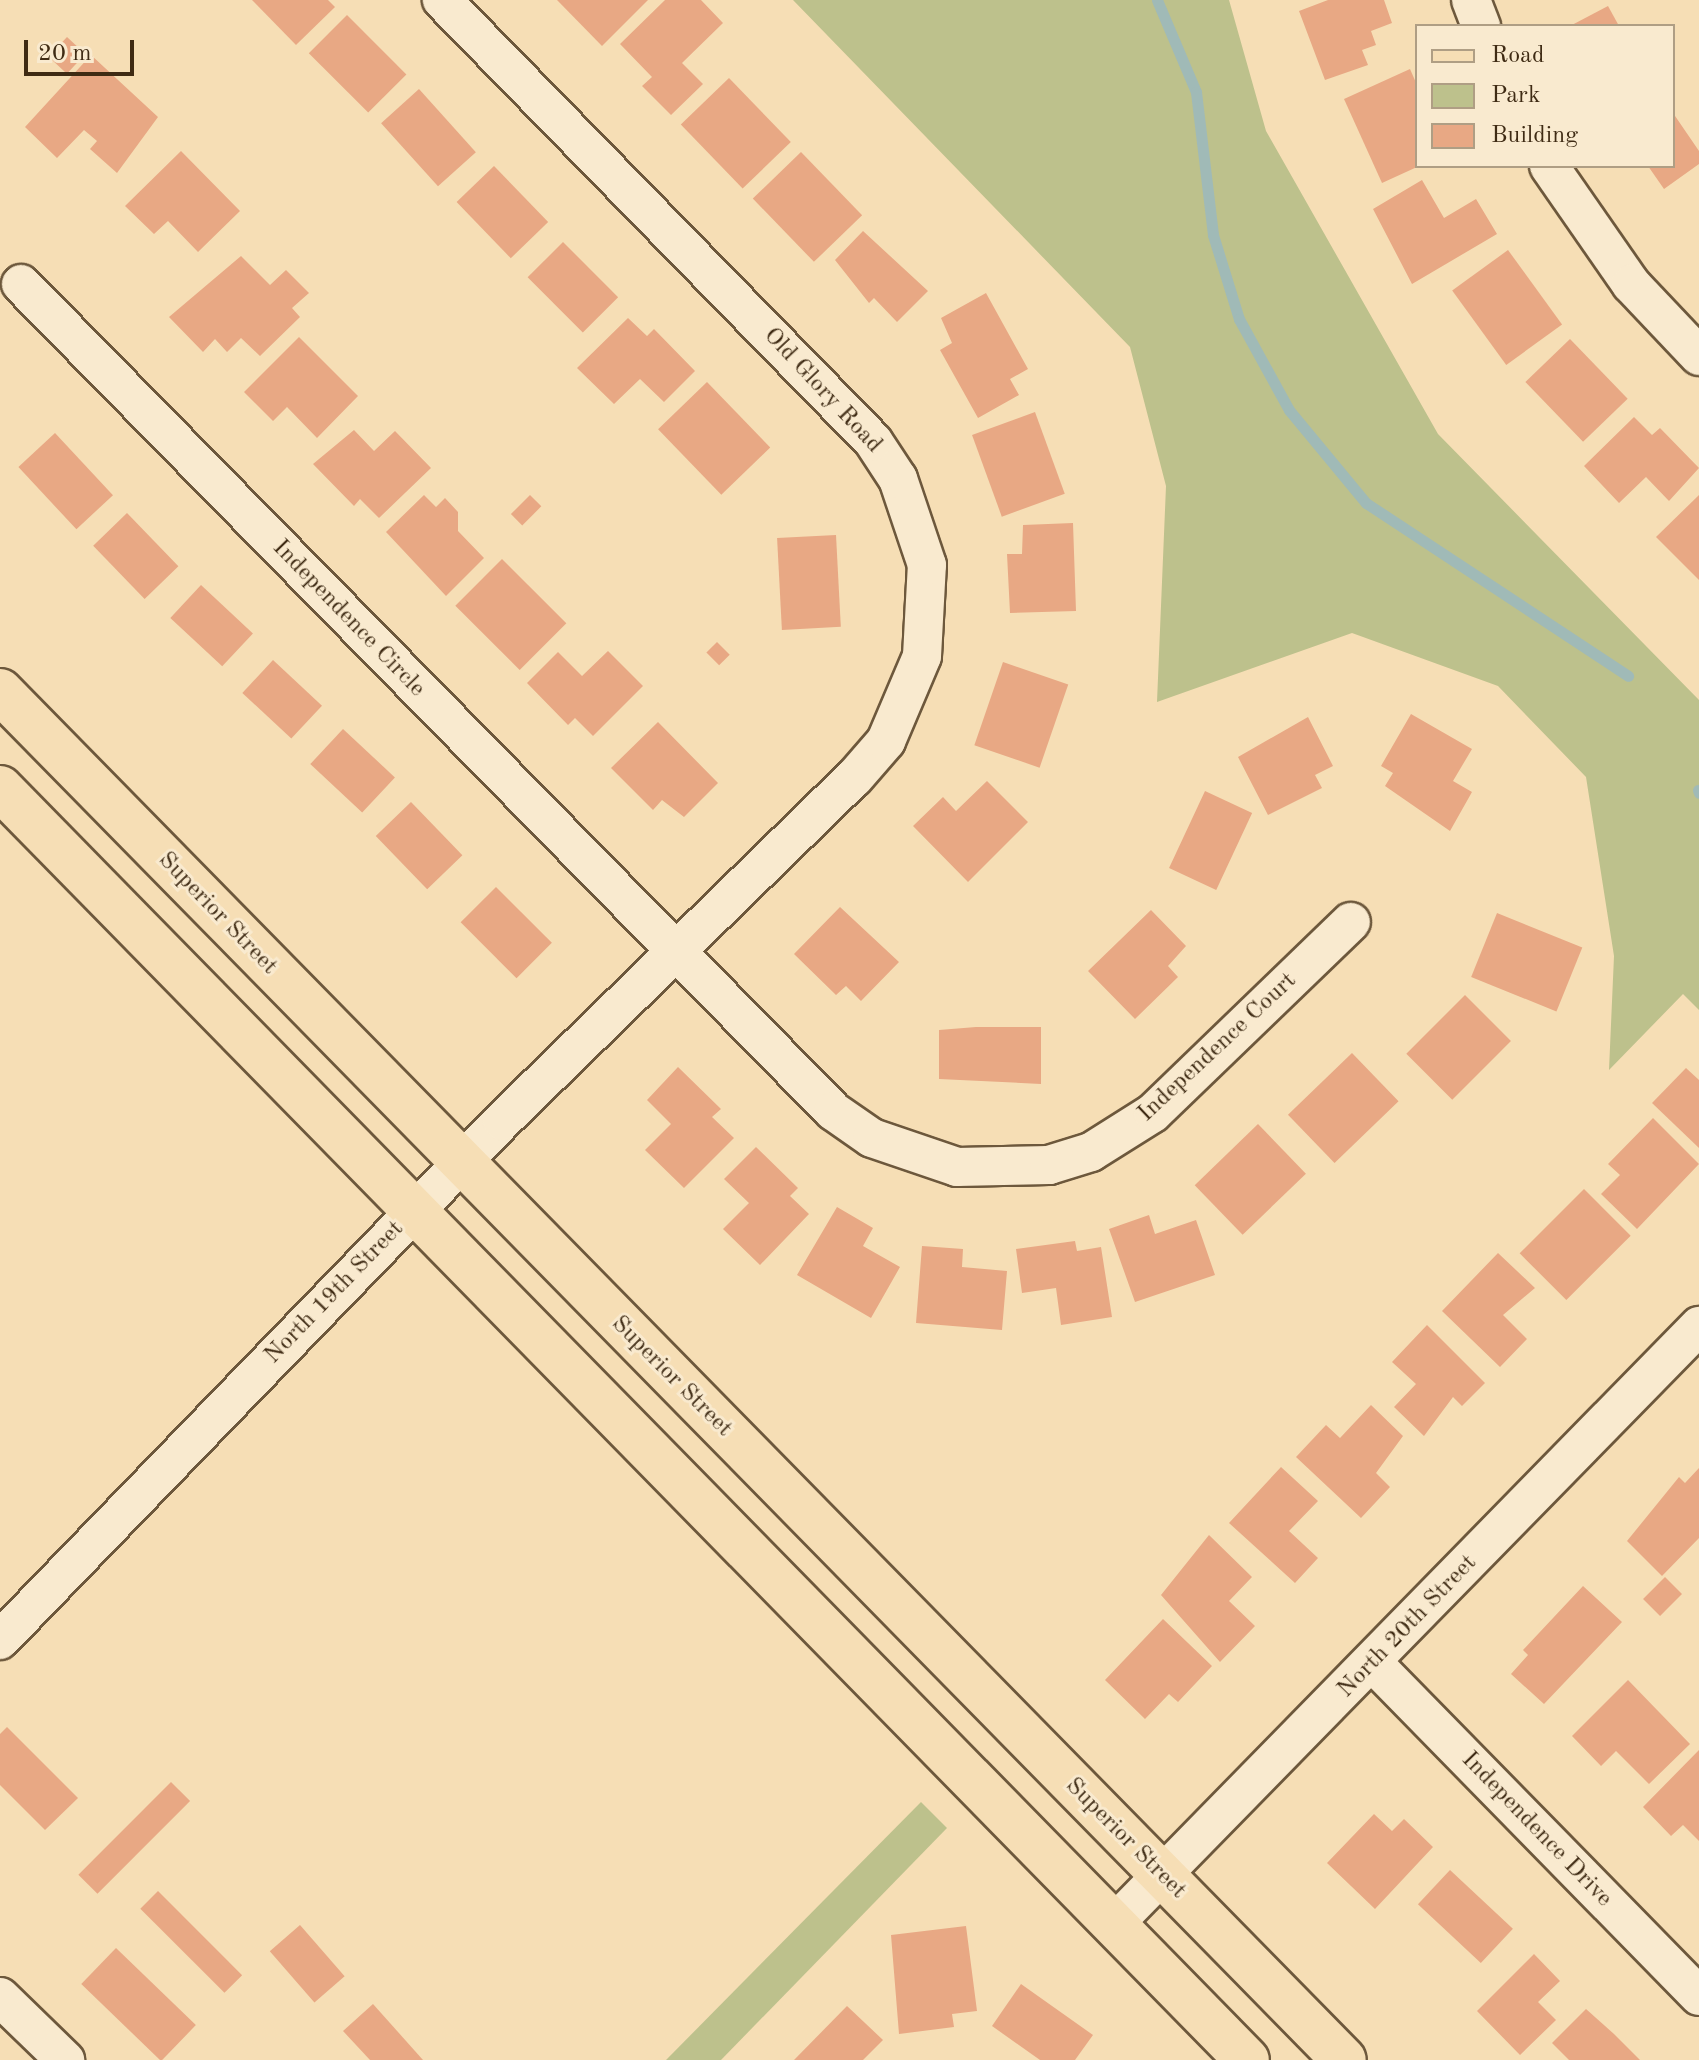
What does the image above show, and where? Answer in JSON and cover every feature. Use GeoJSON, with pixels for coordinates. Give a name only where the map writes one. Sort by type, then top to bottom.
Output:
{"type":"FeatureCollection","features":[{"type":"Feature","properties":{"kind":"main road","name":"Superior Street"},"geometry":{"type":"LineString","coordinates":[[0,691],[1344,2060]]}},
{"type":"Feature","properties":{"kind":"main road"},"geometry":{"type":"LineString","coordinates":[[0,788],[1247,2060]]}},
{"type":"Feature","properties":{"kind":"street","name":"Old Glory Road"},"geometry":{"type":"LineString","coordinates":[[442,0],[842,408],[898,479],[916,521],[929,611],[909,699],[886,741],[676,953]]}},
{"type":"Feature","properties":{"kind":"street"},"geometry":{"type":"LineString","coordinates":[[1471,0],[1480,24]]}},
{"type":"Feature","properties":{"kind":"street"},"geometry":{"type":"LineString","coordinates":[[1550,168],[1631,284],[1699,356]]}},
{"type":"Feature","properties":{"kind":"street","name":"Independence Circle"},"geometry":{"type":"LineString","coordinates":[[21,284],[676,953]]}},
{"type":"Feature","properties":{"kind":"street","name":"Independence Court"},"geometry":{"type":"LineString","coordinates":[[676,953],[833,1111],[872,1138],[914,1157],[1004,1170],[1077,1156],[1130,1130],[1351,922]]}},
{"type":"Feature","properties":{"kind":"street","name":"North 19th Street"},"geometry":{"type":"LineString","coordinates":[[0,1640],[415,1210],[676,953]]}},
{"type":"Feature","properties":{"kind":"street","name":"North 20th Street"},"geometry":{"type":"LineString","coordinates":[[1114,1924],[1373,1663],[1699,1326]]}},
{"type":"Feature","properties":{"kind":"street","name":"Independence Drive"},"geometry":{"type":"LineString","coordinates":[[1373,1663],[1699,1996]]}},
{"type":"Feature","properties":{"kind":"street"},"geometry":{"type":"LineString","coordinates":[[0,1997],[65,2060]]}},
{"type":"Feature","properties":{"kind":"green space"},"geometry":{"type":"Polygon","coordinates":[[[793,0],[1229,0],[1266,131],[1438,434],[1699,700],[1699,1010],[1683,994],[1609,1070],[1614,956],[1586,777],[1498,686],[1352,633],[1157,702],[1166,486],[1130,347],[793,0]]]}},
{"type":"Feature","properties":{"kind":"green space"},"geometry":{"type":"Polygon","coordinates":[[[921,1802],[947,1828],[721,2060],[666,2060],[921,1802]]]}},
{"type":"Feature","properties":{"kind":"building"},"geometry":{"type":"Polygon","coordinates":[[[252,0],[328,0],[335,7],[296,45],[252,0]]]}},
{"type":"Feature","properties":{"kind":"building"},"geometry":{"type":"Polygon","coordinates":[[[557,0],[648,0],[602,46],[557,0]]]}},
{"type":"Feature","properties":{"kind":"building"},"geometry":{"type":"Polygon","coordinates":[[[665,0],[701,0],[723,23],[682,63],[703,84],[671,115],[642,86],[652,77],[620,44],[665,0]]]}},
{"type":"Feature","properties":{"kind":"building"},"geometry":{"type":"Polygon","coordinates":[[[1328,0],[1384,0],[1392,23],[1371,31],[1376,45],[1362,50],[1368,65],[1325,80],[1299,11],[1328,0]]]}},
{"type":"Feature","properties":{"kind":"building"},"geometry":{"type":"Polygon","coordinates":[[[1608,6],[1618,24],[1574,24],[1608,6]]]}},
{"type":"Feature","properties":{"kind":"building"},"geometry":{"type":"Polygon","coordinates":[[[347,15],[406,74],[368,113],[309,53],[347,15]]]}},
{"type":"Feature","properties":{"kind":"building"},"geometry":{"type":"Polygon","coordinates":[[[67,37],[85,54],[67,74],[49,57],[67,37]]]}},
{"type":"Feature","properties":{"kind":"building"},"geometry":{"type":"Polygon","coordinates":[[[91,55],[158,117],[117,173],[90,149],[97,141],[84,130],[57,158],[25,127],[91,55]]]}},
{"type":"Feature","properties":{"kind":"building"},"geometry":{"type":"Polygon","coordinates":[[[1410,69],[1415,80],[1415,168],[1382,183],[1344,99],[1410,69]]]}},
{"type":"Feature","properties":{"kind":"building"},"geometry":{"type":"Polygon","coordinates":[[[729,78],[791,142],[743,189],[681,125],[729,78]]]}},
{"type":"Feature","properties":{"kind":"building"},"geometry":{"type":"Polygon","coordinates":[[[419,89],[476,152],[438,186],[381,123],[419,89]]]}},
{"type":"Feature","properties":{"kind":"building"},"geometry":{"type":"Polygon","coordinates":[[[1675,116],[1699,151],[1699,164],[1664,189],[1649,168],[1675,168],[1675,116]]]}},
{"type":"Feature","properties":{"kind":"building"},"geometry":{"type":"Polygon","coordinates":[[[181,151],[240,211],[198,252],[168,221],[154,234],[125,206],[181,151]]]}},
{"type":"Feature","properties":{"kind":"building"},"geometry":{"type":"Polygon","coordinates":[[[801,152],[862,215],[814,262],[753,199],[801,152]]]}},
{"type":"Feature","properties":{"kind":"building"},"geometry":{"type":"Polygon","coordinates":[[[494,166],[548,222],[511,258],[457,202],[494,166]]]}},
{"type":"Feature","properties":{"kind":"building"},"geometry":{"type":"Polygon","coordinates":[[[1422,180],[1444,218],[1476,199],[1497,234],[1412,284],[1373,209],[1422,180]]]}},
{"type":"Feature","properties":{"kind":"building"},"geometry":{"type":"Polygon","coordinates":[[[863,231],[928,291],[897,322],[874,298],[869,303],[835,260],[863,231]]]}},
{"type":"Feature","properties":{"kind":"building"},"geometry":{"type":"Polygon","coordinates":[[[563,242],[618,297],[583,333],[528,277],[563,242]]]}},
{"type":"Feature","properties":{"kind":"building"},"geometry":{"type":"Polygon","coordinates":[[[1508,250],[1562,324],[1506,365],[1452,291],[1508,250]]]}},
{"type":"Feature","properties":{"kind":"building"},"geometry":{"type":"Polygon","coordinates":[[[241,256],[270,285],[286,270],[309,293],[292,308],[300,317],[260,356],[241,338],[227,352],[215,339],[203,352],[169,317],[241,256]]]}},
{"type":"Feature","properties":{"kind":"building"},"geometry":{"type":"Polygon","coordinates":[[[986,293],[1028,369],[1010,379],[1019,395],[978,418],[940,350],[952,343],[941,318],[986,293]]]}},
{"type":"Feature","properties":{"kind":"building"},"geometry":{"type":"Polygon","coordinates":[[[628,318],[647,336],[654,329],[695,371],[664,402],[640,379],[614,404],[577,368],[628,318]]]}},
{"type":"Feature","properties":{"kind":"building"},"geometry":{"type":"Polygon","coordinates":[[[299,337],[358,396],[317,438],[287,407],[273,421],[244,392],[299,337]]]}},
{"type":"Feature","properties":{"kind":"building"},"geometry":{"type":"Polygon","coordinates":[[[1570,339],[1628,399],[1583,442],[1525,382],[1570,339]]]}},
{"type":"Feature","properties":{"kind":"building"},"geometry":{"type":"Polygon","coordinates":[[[707,382],[770,447],[721,495],[658,429],[707,382]]]}},
{"type":"Feature","properties":{"kind":"building"},"geometry":{"type":"Polygon","coordinates":[[[1035,412],[1065,494],[1002,517],[972,435],[1035,412]]]}},
{"type":"Feature","properties":{"kind":"building"},"geometry":{"type":"Polygon","coordinates":[[[1634,417],[1652,435],[1660,428],[1699,468],[1669,501],[1646,477],[1619,503],[1584,466],[1634,417]]]}},
{"type":"Feature","properties":{"kind":"building"},"geometry":{"type":"Polygon","coordinates":[[[354,430],[374,451],[395,431],[431,468],[379,518],[360,499],[354,506],[313,464],[354,430]]]}},
{"type":"Feature","properties":{"kind":"building"},"geometry":{"type":"Polygon","coordinates":[[[55,433],[113,495],[76,529],[18,467],[55,433]]]}},
{"type":"Feature","properties":{"kind":"building"},"geometry":{"type":"Polygon","coordinates":[[[424,495],[436,507],[445,498],[458,512],[458,531],[484,558],[446,596],[386,532],[424,495]]]}},
{"type":"Feature","properties":{"kind":"building"},"geometry":{"type":"Polygon","coordinates":[[[530,495],[541,506],[522,525],[511,514],[530,495]]]}},
{"type":"Feature","properties":{"kind":"building"},"geometry":{"type":"Polygon","coordinates":[[[1699,495],[1699,580],[1656,537],[1699,495]]]}},
{"type":"Feature","properties":{"kind":"building"},"geometry":{"type":"Polygon","coordinates":[[[127,513],[178,566],[145,599],[93,546],[127,513]]]}},
{"type":"Feature","properties":{"kind":"building"},"geometry":{"type":"Polygon","coordinates":[[[1073,523],[1076,611],[1010,613],[1007,554],[1022,554],[1023,525],[1073,523]]]}},
{"type":"Feature","properties":{"kind":"building"},"geometry":{"type":"Polygon","coordinates":[[[836,535],[841,627],[782,630],[777,538],[836,535]]]}},
{"type":"Feature","properties":{"kind":"building"},"geometry":{"type":"Polygon","coordinates":[[[502,559],[566,623],[520,670],[455,606],[502,559]]]}},
{"type":"Feature","properties":{"kind":"building"},"geometry":{"type":"Polygon","coordinates":[[[201,585],[253,633],[222,666],[170,618],[201,585]]]}},
{"type":"Feature","properties":{"kind":"building"},"geometry":{"type":"Polygon","coordinates":[[[717,642],[730,655],[719,665],[706,653],[717,642]]]}},
{"type":"Feature","properties":{"kind":"building"},"geometry":{"type":"Polygon","coordinates":[[[608,651],[643,686],[593,736],[575,718],[568,725],[527,683],[558,652],[582,676],[608,651]]]}},
{"type":"Feature","properties":{"kind":"building"},"geometry":{"type":"Polygon","coordinates":[[[273,660],[322,706],[291,739],[242,693],[273,660]]]}},
{"type":"Feature","properties":{"kind":"building"},"geometry":{"type":"Polygon","coordinates":[[[1003,662],[1068,684],[1040,768],[974,745],[1003,662]]]}},
{"type":"Feature","properties":{"kind":"building"},"geometry":{"type":"Polygon","coordinates":[[[1411,714],[1472,749],[1453,781],[1472,792],[1450,831],[1385,786],[1393,773],[1381,766],[1411,714]]]}},
{"type":"Feature","properties":{"kind":"building"},"geometry":{"type":"Polygon","coordinates":[[[1308,717],[1333,766],[1315,775],[1322,788],[1268,815],[1238,757],[1308,717]]]}},
{"type":"Feature","properties":{"kind":"building"},"geometry":{"type":"Polygon","coordinates":[[[658,722],[718,783],[684,817],[662,800],[653,810],[611,768],[658,722]]]}},
{"type":"Feature","properties":{"kind":"building"},"geometry":{"type":"Polygon","coordinates":[[[343,729],[395,777],[362,813],[310,764],[343,729]]]}},
{"type":"Feature","properties":{"kind":"building"},"geometry":{"type":"Polygon","coordinates":[[[987,781],[1028,822],[968,882],[913,826],[943,797],[956,811],[987,781]]]}},
{"type":"Feature","properties":{"kind":"building"},"geometry":{"type":"Polygon","coordinates":[[[1205,791],[1252,813],[1216,890],[1169,868],[1205,791]]]}},
{"type":"Feature","properties":{"kind":"building"},"geometry":{"type":"Polygon","coordinates":[[[411,802],[462,855],[427,889],[376,836],[411,802]]]}},
{"type":"Feature","properties":{"kind":"building"},"geometry":{"type":"Polygon","coordinates":[[[496,887],[552,943],[517,978],[461,922],[496,887]]]}},
{"type":"Feature","properties":{"kind":"building"},"geometry":{"type":"Polygon","coordinates":[[[840,907],[899,962],[861,1001],[846,986],[836,995],[794,954],[840,907]]]}},
{"type":"Feature","properties":{"kind":"building"},"geometry":{"type":"Polygon","coordinates":[[[1151,910],[1186,946],[1168,966],[1178,977],[1135,1019],[1088,971],[1151,910]]]}},
{"type":"Feature","properties":{"kind":"building"},"geometry":{"type":"Polygon","coordinates":[[[1497,913],[1582,947],[1556,1011],[1471,977],[1497,913]]]}},
{"type":"Feature","properties":{"kind":"building"},"geometry":{"type":"Polygon","coordinates":[[[1465,995],[1511,1041],[1452,1100],[1406,1054],[1465,995]]]}},
{"type":"Feature","properties":{"kind":"building"},"geometry":{"type":"Polygon","coordinates":[[[1041,1027],[1041,1084],[939,1079],[939,1030],[1041,1027]]]}},
{"type":"Feature","properties":{"kind":"building"},"geometry":{"type":"Polygon","coordinates":[[[1352,1053],[1399,1101],[1335,1163],[1288,1115],[1352,1053]]]}},
{"type":"Feature","properties":{"kind":"building"},"geometry":{"type":"Polygon","coordinates":[[[678,1067],[721,1109],[712,1117],[734,1138],[684,1188],[645,1150],[671,1124],[647,1100],[678,1067]]]}},
{"type":"Feature","properties":{"kind":"building"},"geometry":{"type":"Polygon","coordinates":[[[1686,1068],[1699,1080],[1699,1148],[1652,1103],[1686,1068]]]}},
{"type":"Feature","properties":{"kind":"building"},"geometry":{"type":"Polygon","coordinates":[[[1653,1118],[1699,1164],[1637,1229],[1601,1194],[1620,1175],[1608,1164],[1653,1118]]]}},
{"type":"Feature","properties":{"kind":"building"},"geometry":{"type":"Polygon","coordinates":[[[1258,1124],[1306,1174],[1243,1235],[1195,1185],[1258,1124]]]}},
{"type":"Feature","properties":{"kind":"building"},"geometry":{"type":"Polygon","coordinates":[[[756,1147],[798,1188],[790,1196],[809,1214],[760,1265],[723,1229],[749,1203],[724,1179],[756,1147]]]}},
{"type":"Feature","properties":{"kind":"building"},"geometry":{"type":"Polygon","coordinates":[[[1584,1189],[1631,1236],[1566,1300],[1520,1253],[1584,1189]]]}},
{"type":"Feature","properties":{"kind":"building"},"geometry":{"type":"Polygon","coordinates":[[[837,1207],[873,1228],[863,1246],[900,1267],[871,1318],[797,1275],[837,1207]]]}},
{"type":"Feature","properties":{"kind":"building"},"geometry":{"type":"Polygon","coordinates":[[[1149,1215],[1155,1234],[1196,1220],[1215,1275],[1135,1302],[1109,1229],[1149,1215]]]}},
{"type":"Feature","properties":{"kind":"building"},"geometry":{"type":"Polygon","coordinates":[[[1075,1241],[1077,1251],[1101,1247],[1112,1317],[1061,1325],[1056,1288],[1022,1293],[1016,1249],[1075,1241]]]}},
{"type":"Feature","properties":{"kind":"building"},"geometry":{"type":"Polygon","coordinates":[[[922,1246],[963,1249],[962,1267],[1007,1271],[1002,1330],[916,1323],[922,1246]]]}},
{"type":"Feature","properties":{"kind":"building"},"geometry":{"type":"Polygon","coordinates":[[[1498,1253],[1535,1288],[1503,1315],[1527,1339],[1500,1367],[1442,1311],[1498,1253]]]}},
{"type":"Feature","properties":{"kind":"building"},"geometry":{"type":"Polygon","coordinates":[[[1427,1325],[1485,1383],[1462,1406],[1453,1397],[1424,1436],[1394,1407],[1416,1384],[1392,1362],[1427,1325]]]}},
{"type":"Feature","properties":{"kind":"building"},"geometry":{"type":"Polygon","coordinates":[[[1371,1405],[1403,1436],[1376,1473],[1390,1487],[1361,1518],[1296,1457],[1326,1425],[1340,1438],[1371,1405]]]}},
{"type":"Feature","properties":{"kind":"building"},"geometry":{"type":"Polygon","coordinates":[[[1281,1467],[1318,1501],[1289,1531],[1318,1558],[1295,1583],[1229,1523],[1281,1467]]]}},
{"type":"Feature","properties":{"kind":"building"},"geometry":{"type":"Polygon","coordinates":[[[1699,1468],[1699,1538],[1662,1576],[1627,1541],[1679,1477],[1685,1483],[1699,1468]]]}},
{"type":"Feature","properties":{"kind":"building"},"geometry":{"type":"Polygon","coordinates":[[[1209,1535],[1252,1577],[1229,1601],[1255,1626],[1220,1662],[1161,1595],[1209,1535]]]}},
{"type":"Feature","properties":{"kind":"building"},"geometry":{"type":"Polygon","coordinates":[[[1665,1577],[1682,1594],[1660,1616],[1643,1599],[1665,1577]]]}},
{"type":"Feature","properties":{"kind":"building"},"geometry":{"type":"Polygon","coordinates":[[[1583,1586],[1622,1622],[1544,1704],[1511,1674],[1528,1655],[1523,1650],[1583,1586]]]}},
{"type":"Feature","properties":{"kind":"building"},"geometry":{"type":"Polygon","coordinates":[[[1163,1619],[1212,1666],[1178,1702],[1169,1694],[1145,1719],[1105,1680],[1163,1619]]]}},
{"type":"Feature","properties":{"kind":"building"},"geometry":{"type":"Polygon","coordinates":[[[1628,1680],[1690,1744],[1649,1784],[1616,1751],[1601,1766],[1572,1736],[1628,1680]]]}},
{"type":"Feature","properties":{"kind":"building"},"geometry":{"type":"Polygon","coordinates":[[[7,1727],[78,1798],[45,1830],[0,1785],[0,1734],[7,1727]]]}},
{"type":"Feature","properties":{"kind":"building"},"geometry":{"type":"Polygon","coordinates":[[[1699,1750],[1699,1841],[1683,1825],[1671,1836],[1643,1807],[1699,1750]]]}},
{"type":"Feature","properties":{"kind":"building"},"geometry":{"type":"Polygon","coordinates":[[[171,1782],[190,1801],[97,1894],[78,1875],[171,1782]]]}},
{"type":"Feature","properties":{"kind":"building"},"geometry":{"type":"Polygon","coordinates":[[[1374,1814],[1392,1831],[1404,1819],[1433,1847],[1375,1909],[1327,1863],[1374,1814]]]}},
{"type":"Feature","properties":{"kind":"building"},"geometry":{"type":"Polygon","coordinates":[[[1450,1870],[1513,1929],[1481,1963],[1418,1904],[1450,1870]]]}},
{"type":"Feature","properties":{"kind":"building"},"geometry":{"type":"Polygon","coordinates":[[[158,1891],[242,1975],[224,1993],[140,1909],[158,1891]]]}},
{"type":"Feature","properties":{"kind":"building"},"geometry":{"type":"Polygon","coordinates":[[[300,1925],[345,1976],[314,2003],[270,1951],[300,1925]]]}},
{"type":"Feature","properties":{"kind":"building"},"geometry":{"type":"Polygon","coordinates":[[[966,1926],[977,2011],[952,2014],[954,2027],[899,2034],[891,1935],[966,1926]]]}},
{"type":"Feature","properties":{"kind":"building"},"geometry":{"type":"Polygon","coordinates":[[[116,1948],[196,2025],[160,2060],[81,1984],[116,1948]]]}},
{"type":"Feature","properties":{"kind":"building"},"geometry":{"type":"Polygon","coordinates":[[[1534,1954],[1560,1981],[1538,2002],[1556,2020],[1520,2055],[1477,2011],[1534,1954]]]}},
{"type":"Feature","properties":{"kind":"building"},"geometry":{"type":"Polygon","coordinates":[[[1021,1984],[1093,2035],[1075,2060],[1040,2060],[992,2026],[1021,1984]]]}},
{"type":"Feature","properties":{"kind":"building"},"geometry":{"type":"Polygon","coordinates":[[[373,2004],[423,2060],[370,2060],[343,2031],[373,2004]]]}},
{"type":"Feature","properties":{"kind":"building"},"geometry":{"type":"Polygon","coordinates":[[[847,2006],[883,2040],[863,2060],[794,2060],[847,2006]]]}},
{"type":"Feature","properties":{"kind":"building"},"geometry":{"type":"Polygon","coordinates":[[[1586,2009],[1640,2060],[1569,2060],[1552,2043],[1586,2009]]]}},
{"type":"Feature","properties":{"kind":"waterway"},"geometry":{"type":"LineString","coordinates":[[1157,0],[1196,92],[1213,235],[1239,319],[1289,410],[1366,503],[1628,676]]}}]}
